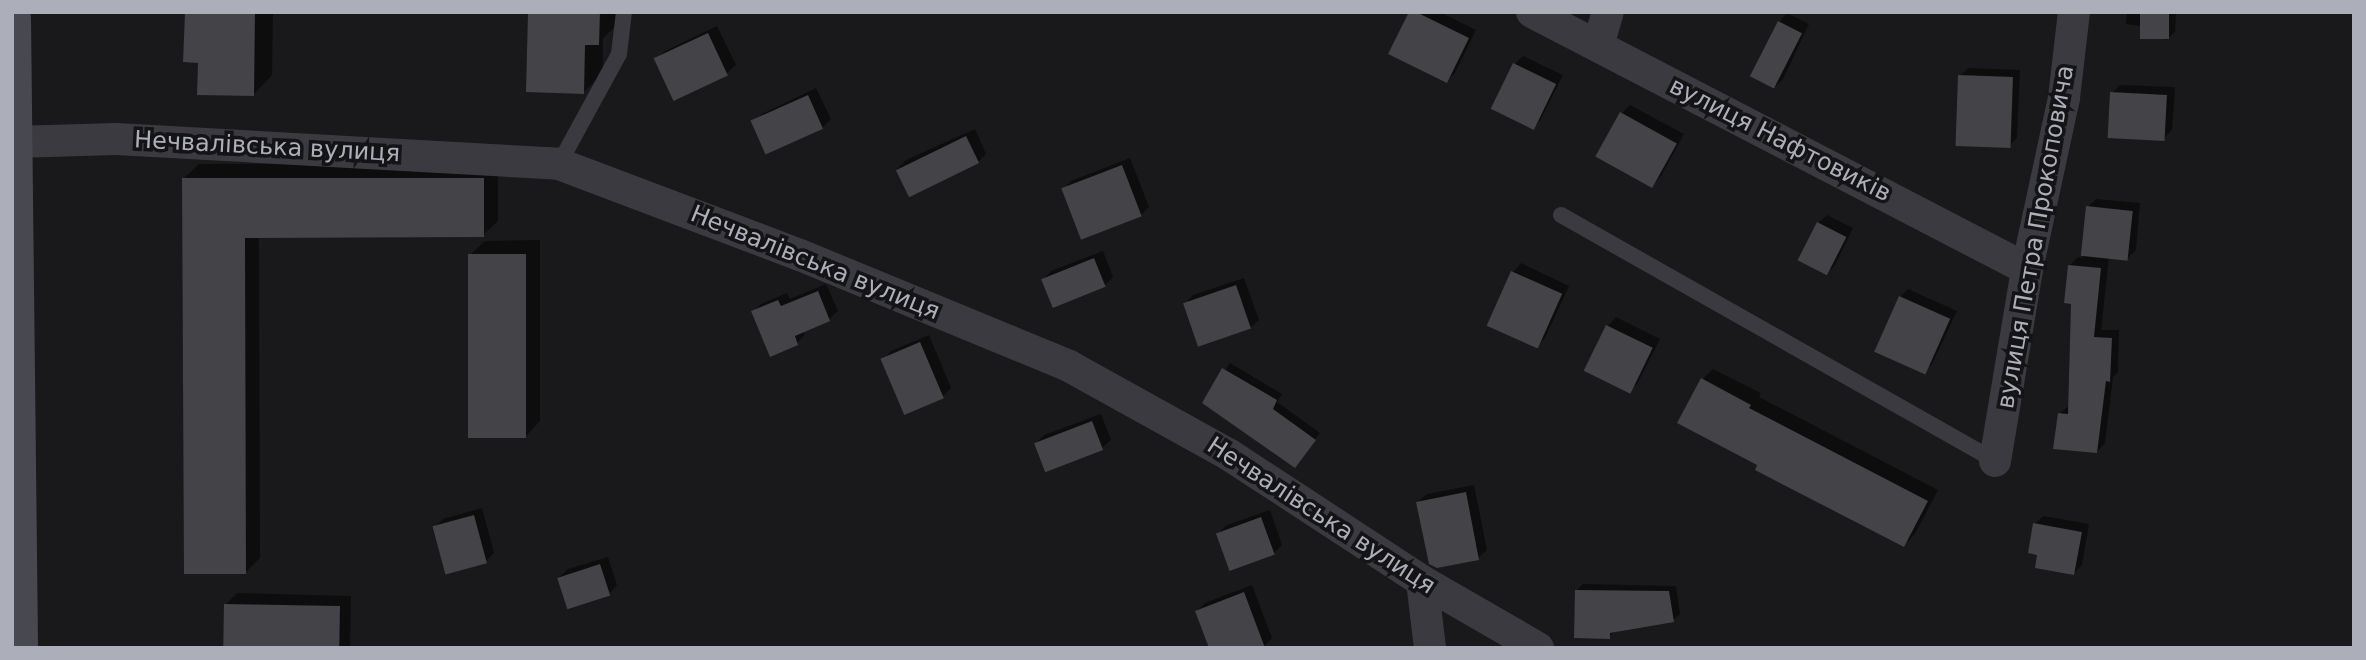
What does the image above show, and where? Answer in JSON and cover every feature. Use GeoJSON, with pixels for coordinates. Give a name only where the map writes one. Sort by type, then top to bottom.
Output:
{"type":"FeatureCollection","features":[{"type":"Feature","properties":{"kind":"street","name":"вулиця Нафтовиків"},"geometry":{"type":"LineString","coordinates":[[1532,12],[2027,269]]}},
{"type":"Feature","properties":{"kind":"street"},"geometry":{"type":"LineString","coordinates":[[1598,46],[1608,12]]}},
{"type":"Feature","properties":{"kind":"street","name":"вулиця Петра Прокоповича"},"geometry":{"type":"LineString","coordinates":[[1995,461],[2027,269],[2064,98],[2074,12]]}},
{"type":"Feature","properties":{"kind":"street"},"geometry":{"type":"LineString","coordinates":[[12,16],[19,648]]}},
{"type":"Feature","properties":{"kind":"street","name":"Нечвалівська вулиця"},"geometry":{"type":"LineString","coordinates":[[13,142],[116,139],[559,164],[800,255],[1069,366],[1228,454],[1422,582],[1538,648]]}},
{"type":"Feature","properties":{"kind":"street"},"geometry":{"type":"LineString","coordinates":[[1422,582],[1430,648]]}},
{"type":"Feature","properties":{"kind":"lane"},"geometry":{"type":"LineString","coordinates":[[559,164],[619,54],[624,12]]}},
{"type":"Feature","properties":{"kind":"lane"},"geometry":{"type":"LineString","coordinates":[[1561,215],[1995,461]]}},
{"type":"Feature","properties":{"kind":"building"},"geometry":{"type":"Polygon","coordinates":[[[185,12],[255,12],[254,96],[197,95],[198,63],[183,62],[185,12]]]}},
{"type":"Feature","properties":{"kind":"building"},"geometry":{"type":"Polygon","coordinates":[[[528,12],[600,12],[599,45],[585,45],[584,94],[526,92],[528,12]]]}},
{"type":"Feature","properties":{"kind":"building"},"geometry":{"type":"Polygon","coordinates":[[[1409,12],[1416,12],[1469,38],[1447,83],[1388,54],[1409,12]]]}},
{"type":"Feature","properties":{"kind":"building"},"geometry":{"type":"Polygon","coordinates":[[[2140,12],[2169,12],[2169,39],[2140,39],[2140,12]]]}},
{"type":"Feature","properties":{"kind":"building"},"geometry":{"type":"Polygon","coordinates":[[[1778,21],[1802,33],[1774,89],[1750,76],[1778,21]]]}},
{"type":"Feature","properties":{"kind":"building"},"geometry":{"type":"Polygon","coordinates":[[[708,33],[728,76],[673,101],[654,58],[708,33]]]}},
{"type":"Feature","properties":{"kind":"building"},"geometry":{"type":"Polygon","coordinates":[[[1513,63],[1556,84],[1534,130],[1491,109],[1513,63]]]}},
{"type":"Feature","properties":{"kind":"building"},"geometry":{"type":"Polygon","coordinates":[[[1958,75],[2013,77],[2010,148],[1956,146],[1958,75]]]}},
{"type":"Feature","properties":{"kind":"building"},"geometry":{"type":"Polygon","coordinates":[[[2110,92],[2167,95],[2165,141],[2108,138],[2110,92]]]}},
{"type":"Feature","properties":{"kind":"building"},"geometry":{"type":"Polygon","coordinates":[[[808,95],[823,129],[765,154],[750,121],[808,95]]]}},
{"type":"Feature","properties":{"kind":"building"},"geometry":{"type":"Polygon","coordinates":[[[1620,112],[1677,144],[1652,188],[1595,157],[1620,112]]]}},
{"type":"Feature","properties":{"kind":"building"},"geometry":{"type":"Polygon","coordinates":[[[966,136],[979,163],[909,197],[896,170],[966,136]]]}},
{"type":"Feature","properties":{"kind":"building"},"geometry":{"type":"Polygon","coordinates":[[[1122,165],[1142,216],[1081,240],[1061,188],[1122,165]]]}},
{"type":"Feature","properties":{"kind":"building"},"geometry":{"type":"Polygon","coordinates":[[[182,178],[484,178],[484,237],[245,238],[246,574],[184,574],[182,178]]]}},
{"type":"Feature","properties":{"kind":"building"},"geometry":{"type":"Polygon","coordinates":[[[2086,206],[2133,211],[2128,261],[2081,256],[2086,206]]]}},
{"type":"Feature","properties":{"kind":"building"},"geometry":{"type":"Polygon","coordinates":[[[1817,222],[1846,237],[1827,275],[1797,260],[1817,222]]]}},
{"type":"Feature","properties":{"kind":"building"},"geometry":{"type":"Polygon","coordinates":[[[468,254],[526,254],[526,438],[468,438],[468,254]]]}},
{"type":"Feature","properties":{"kind":"building"},"geometry":{"type":"Polygon","coordinates":[[[1094,258],[1106,287],[1053,308],[1041,279],[1094,258]]]}},
{"type":"Feature","properties":{"kind":"building"},"geometry":{"type":"Polygon","coordinates":[[[2068,265],[2101,268],[2094,337],[2112,338],[2110,382],[2106,381],[2097,453],[2053,449],[2058,413],[2068,414],[2071,304],[2064,303],[2068,265]]]}},
{"type":"Feature","properties":{"kind":"building"},"geometry":{"type":"Polygon","coordinates":[[[1511,271],[1562,294],[1538,349],[1487,326],[1511,271]]]}},
{"type":"Feature","properties":{"kind":"building"},"geometry":{"type":"Polygon","coordinates":[[[1236,285],[1251,328],[1198,347],[1183,303],[1236,285]]]}},
{"type":"Feature","properties":{"kind":"building"},"geometry":{"type":"Polygon","coordinates":[[[818,291],[830,321],[795,336],[798,345],[770,357],[751,311],[778,300],[781,306],[818,291]]]}},
{"type":"Feature","properties":{"kind":"building"},"geometry":{"type":"Polygon","coordinates":[[[1899,296],[1950,319],[1925,375],[1874,352],[1899,296]]]}},
{"type":"Feature","properties":{"kind":"building"},"geometry":{"type":"Polygon","coordinates":[[[1606,325],[1653,348],[1630,394],[1584,371],[1606,325]]]}},
{"type":"Feature","properties":{"kind":"building"},"geometry":{"type":"Polygon","coordinates":[[[920,342],[944,398],[904,415],[880,359],[920,342]]]}},
{"type":"Feature","properties":{"kind":"building"},"geometry":{"type":"Polygon","coordinates":[[[1222,368],[1277,400],[1273,409],[1316,440],[1295,468],[1202,403],[1222,368]]]}},
{"type":"Feature","properties":{"kind":"building"},"geometry":{"type":"Polygon","coordinates":[[[1701,378],[1751,405],[1749,408],[1928,501],[1904,547],[1755,470],[1757,465],[1677,423],[1701,378]]]}},
{"type":"Feature","properties":{"kind":"building"},"geometry":{"type":"Polygon","coordinates":[[[1092,421],[1103,450],[1045,472],[1034,443],[1092,421]]]}},
{"type":"Feature","properties":{"kind":"building"},"geometry":{"type":"Polygon","coordinates":[[[1466,492],[1479,560],[1437,568],[1429,564],[1416,502],[1466,492]]]}},
{"type":"Feature","properties":{"kind":"building"},"geometry":{"type":"Polygon","coordinates":[[[474,515],[487,563],[445,574],[432,526],[474,515]]]}},
{"type":"Feature","properties":{"kind":"building"},"geometry":{"type":"Polygon","coordinates":[[[1261,517],[1275,555],[1230,571],[1216,533],[1261,517]]]}},
{"type":"Feature","properties":{"kind":"building"},"geometry":{"type":"Polygon","coordinates":[[[2033,523],[2082,532],[2074,575],[2035,568],[2037,555],[2028,553],[2033,523]]]}},
{"type":"Feature","properties":{"kind":"building"},"geometry":{"type":"Polygon","coordinates":[[[600,564],[610,595],[567,609],[557,578],[600,564]]]}},
{"type":"Feature","properties":{"kind":"building"},"geometry":{"type":"Polygon","coordinates":[[[1575,590],[1669,591],[1674,622],[1610,633],[1610,639],[1574,638],[1575,590]]]}},
{"type":"Feature","properties":{"kind":"building"},"geometry":{"type":"Polygon","coordinates":[[[1244,592],[1265,648],[1209,648],[1195,611],[1244,592]]]}},
{"type":"Feature","properties":{"kind":"building"},"geometry":{"type":"Polygon","coordinates":[[[224,604],[340,606],[339,648],[223,648],[224,604]]]}}]}
